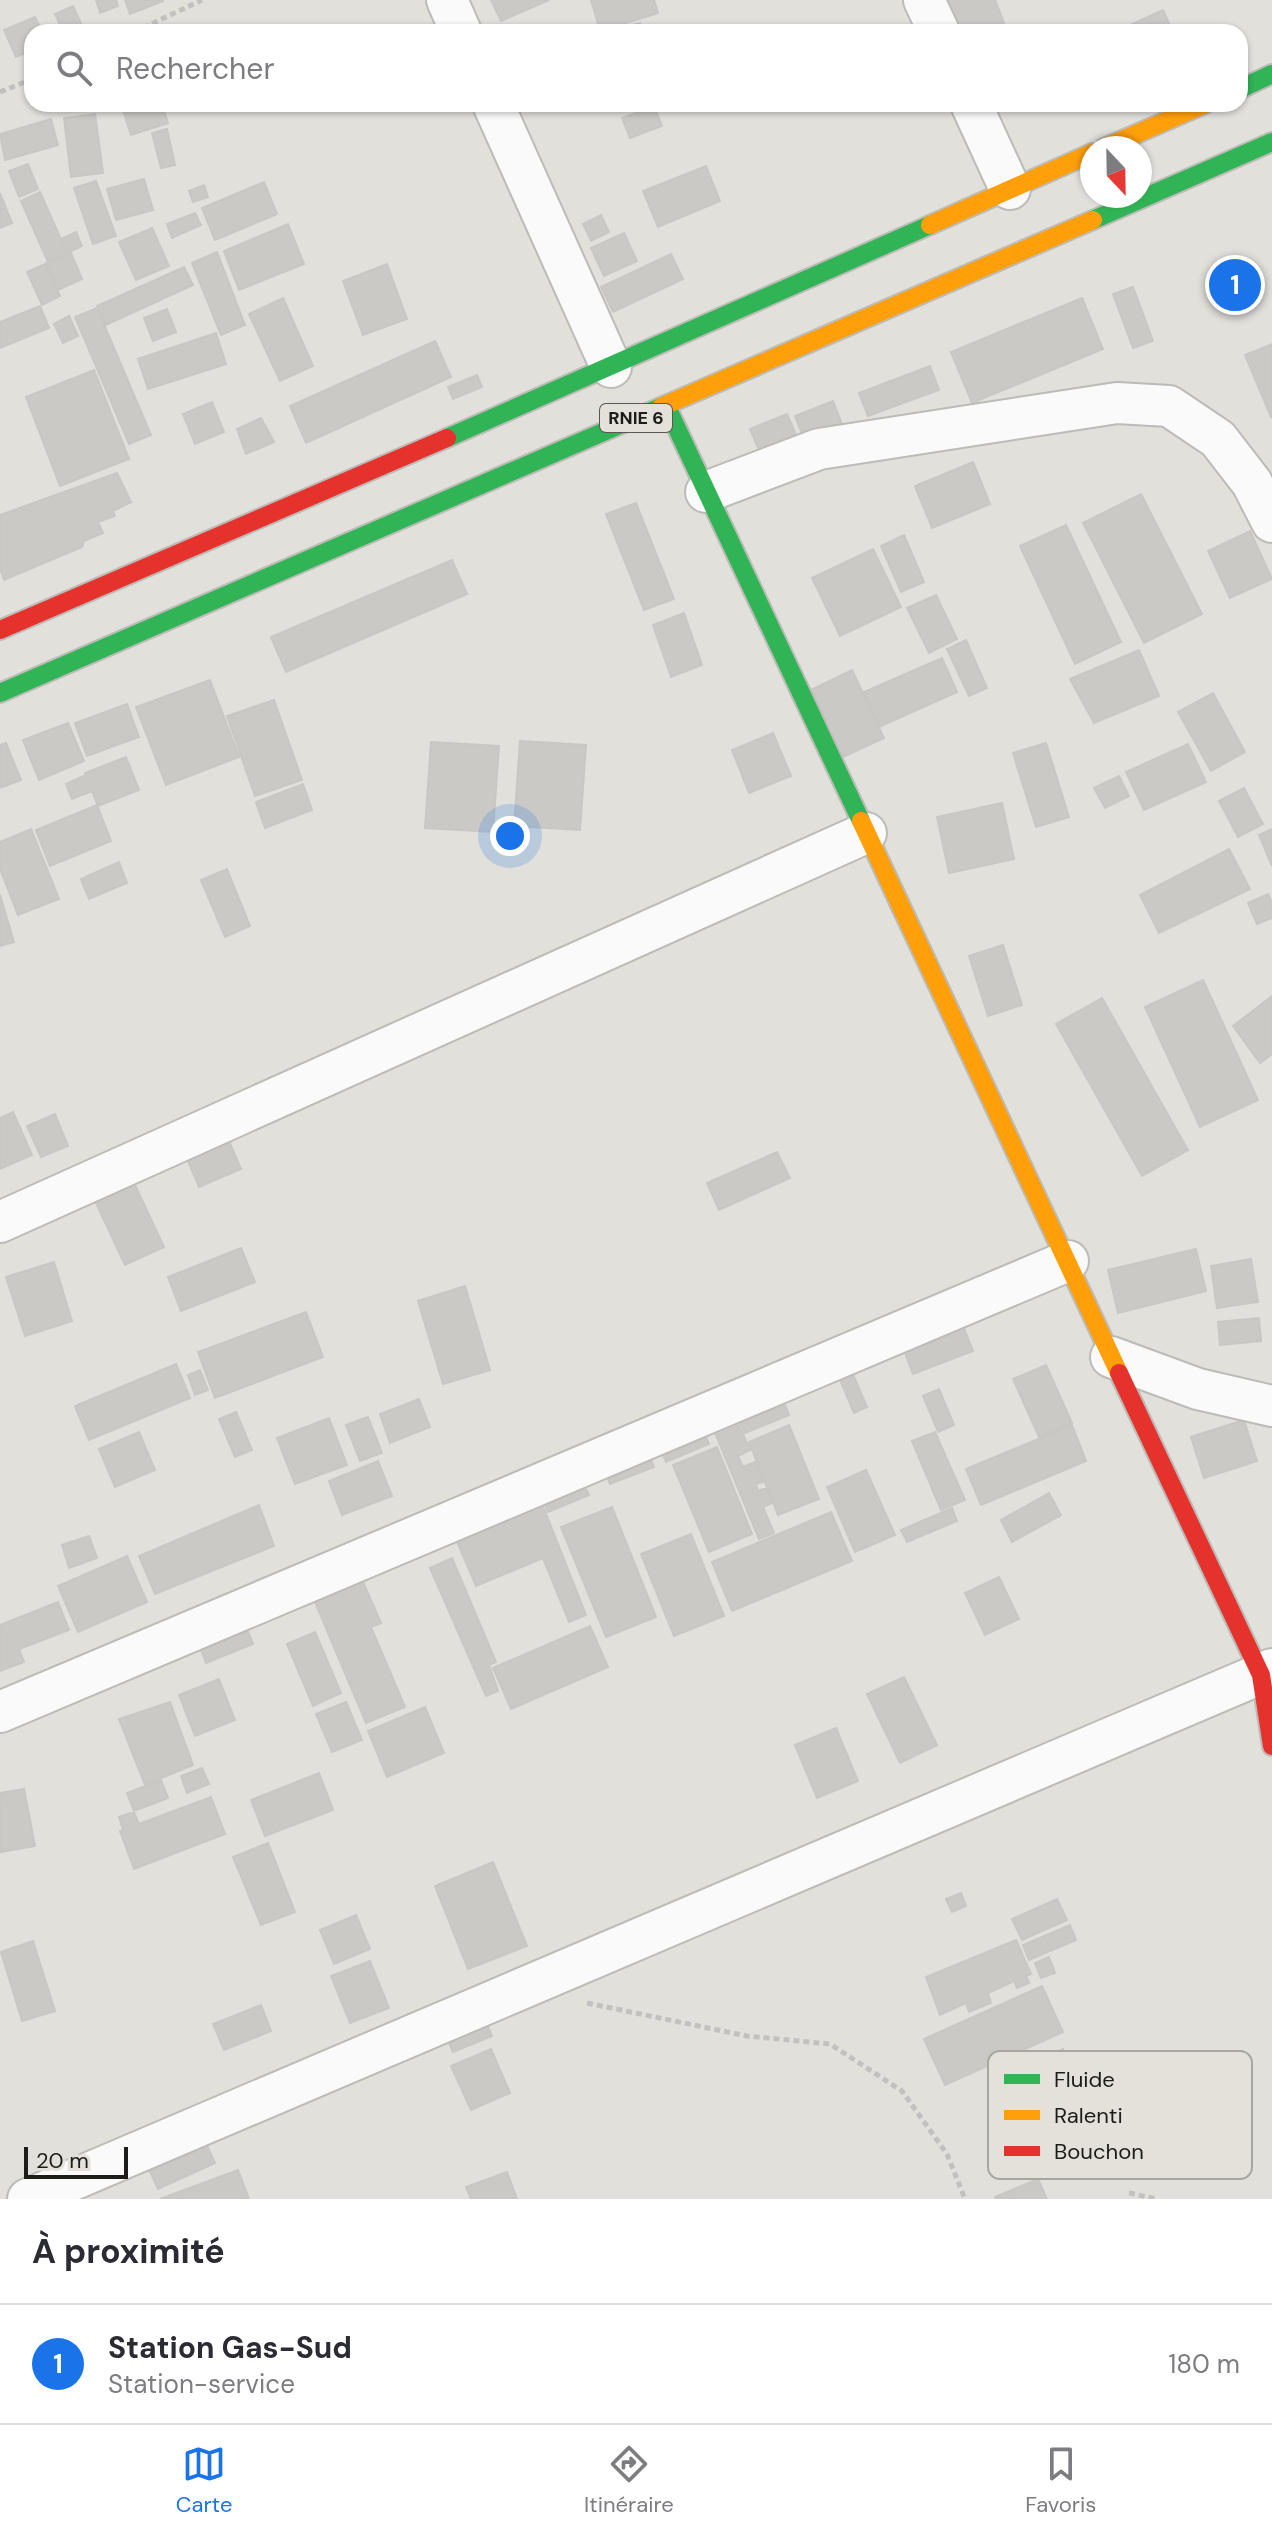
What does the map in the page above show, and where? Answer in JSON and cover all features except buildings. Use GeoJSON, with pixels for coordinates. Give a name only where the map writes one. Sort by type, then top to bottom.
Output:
{"type":"FeatureCollection","features":[{"type":"Feature","properties":{"kind":"main road"},"geometry":{"type":"LineString","coordinates":[[1248,85],[1272,74]]}},
{"type":"Feature","properties":{"kind":"main road"},"geometry":{"type":"LineString","coordinates":[[1132,136],[1187,112]]}},
{"type":"Feature","properties":{"kind":"main road","name":"RNIE 6"},"geometry":{"type":"LineString","coordinates":[[0,693],[1272,142]]}},
{"type":"Feature","properties":{"kind":"main road"},"geometry":{"type":"LineString","coordinates":[[0,630],[611,367],[1080,158]]}},
{"type":"Feature","properties":{"kind":"main road"},"geometry":{"type":"LineString","coordinates":[[666,405],[1111,1357],[1266,1672],[1272,1746]]}},
{"type":"Feature","properties":{"kind":"street"},"geometry":{"type":"LineString","coordinates":[[447,0],[458,24]]}},
{"type":"Feature","properties":{"kind":"street"},"geometry":{"type":"LineString","coordinates":[[924,0],[935,24]]}},
{"type":"Feature","properties":{"kind":"street"},"geometry":{"type":"LineString","coordinates":[[497,112],[611,367]]}},
{"type":"Feature","properties":{"kind":"street"},"geometry":{"type":"LineString","coordinates":[[975,112],[1010,189]]}},
{"type":"Feature","properties":{"kind":"street"},"geometry":{"type":"LineString","coordinates":[[706,492],[819,449],[1117,403],[1169,406],[1218,439],[1252,483],[1272,522]]}},
{"type":"Feature","properties":{"kind":"street"},"geometry":{"type":"LineString","coordinates":[[0,1222],[866,833]]}},
{"type":"Feature","properties":{"kind":"street"},"geometry":{"type":"LineString","coordinates":[[0,1712],[1068,1261]]}},
{"type":"Feature","properties":{"kind":"street"},"geometry":{"type":"LineString","coordinates":[[1111,1357],[1198,1389],[1272,1406]]}},
{"type":"Feature","properties":{"kind":"street"},"geometry":{"type":"LineString","coordinates":[[28,2199],[1266,1672]]}},
{"type":"Feature","properties":{"kind":"path"},"geometry":{"type":"LineString","coordinates":[[151,24],[202,0]]}},
{"type":"Feature","properties":{"kind":"path"},"geometry":{"type":"LineString","coordinates":[[0,92],[24,82]]}},
{"type":"Feature","properties":{"kind":"path"},"geometry":{"type":"LineString","coordinates":[[585,2003],[598,2003],[747,2036],[830,2044],[902,2091],[947,2154],[965,2199]]}},
{"type":"Feature","properties":{"kind":"path"},"geometry":{"type":"LineString","coordinates":[[1129,2193],[1157,2199]]}},
{"type":"Feature","properties":{"kind":"traffic: fast"},"geometry":{"type":"LineString","coordinates":[[1248,85],[1272,74]]}},
{"type":"Feature","properties":{"kind":"traffic: fast"},"geometry":{"type":"LineString","coordinates":[[1093,220],[1272,142]]}},
{"type":"Feature","properties":{"kind":"traffic: fast"},"geometry":{"type":"LineString","coordinates":[[447,438],[930,225]]}},
{"type":"Feature","properties":{"kind":"traffic: fast"},"geometry":{"type":"LineString","coordinates":[[666,405],[861,821]]}},
{"type":"Feature","properties":{"kind":"traffic: fast"},"geometry":{"type":"LineString","coordinates":[[0,693],[661,407]]}},
{"type":"Feature","properties":{"kind":"traffic: slow"},"geometry":{"type":"LineString","coordinates":[[1132,136],[1187,112]]}},
{"type":"Feature","properties":{"kind":"traffic: slow"},"geometry":{"type":"LineString","coordinates":[[930,225],[1080,158]]}},
{"type":"Feature","properties":{"kind":"traffic: slow"},"geometry":{"type":"LineString","coordinates":[[661,407],[1093,220]]}},
{"type":"Feature","properties":{"kind":"traffic: slow"},"geometry":{"type":"LineString","coordinates":[[861,821],[1119,1373]]}},
{"type":"Feature","properties":{"kind":"traffic: jam"},"geometry":{"type":"LineString","coordinates":[[0,630],[447,438]]}},
{"type":"Feature","properties":{"kind":"traffic: jam"},"geometry":{"type":"LineString","coordinates":[[1119,1373],[1261,1675],[1272,1746]]}},
{"type":"Feature","properties":{"kind":"place","name":"Station Gas-Sud"},"geometry":{"type":"Point","coordinates":[1235,285]}}]}
